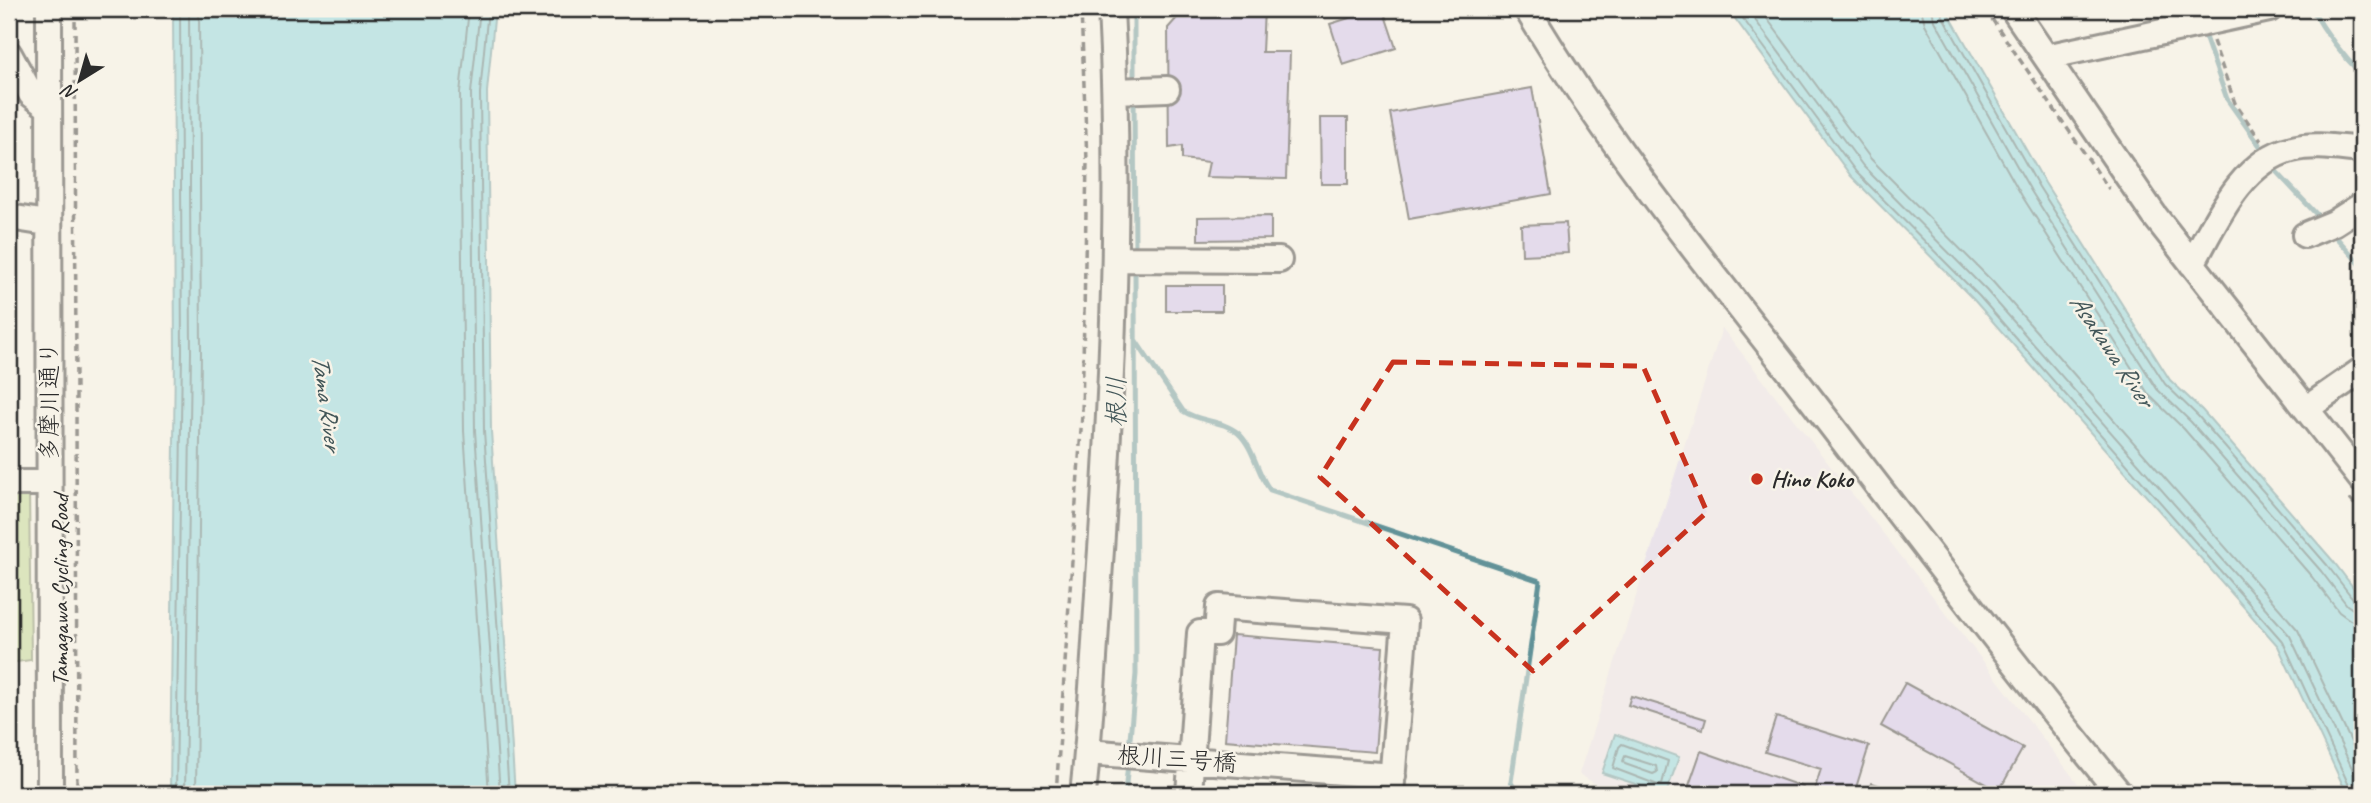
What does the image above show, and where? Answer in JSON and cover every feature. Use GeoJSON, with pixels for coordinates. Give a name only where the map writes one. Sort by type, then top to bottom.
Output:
{"type":"FeatureCollection","features":[{"type":"Feature","properties":{"kind":"street","name":"多摩川通り"},"geometry":{"type":"LineString","coordinates":[[49,9],[47,223],[50,794]]}},
{"type":"Feature","properties":{"kind":"street"},"geometry":{"type":"LineString","coordinates":[[1083,794],[1122,259],[1120,90],[1111,9]]}},
{"type":"Feature","properties":{"kind":"street"},"geometry":{"type":"LineString","coordinates":[[1527,9],[1575,86],[1681,231],[1989,631],[2120,794]]}},
{"type":"Feature","properties":{"kind":"street"},"geometry":{"type":"LineString","coordinates":[[2013,9],[2147,205],[2362,480]]}},
{"type":"Feature","properties":{"kind":"street"},"geometry":{"type":"LineString","coordinates":[[2046,57],[2269,9]]}},
{"type":"Feature","properties":{"kind":"street"},"geometry":{"type":"LineString","coordinates":[[9,54],[31,94],[48,108]]}},
{"type":"Feature","properties":{"kind":"street"},"geometry":{"type":"LineString","coordinates":[[1120,90],[1159,89]]}},
{"type":"Feature","properties":{"kind":"street"},"geometry":{"type":"LineString","coordinates":[[2192,264],[2216,220],[2238,188],[2250,174],[2272,157],[2304,147],[2361,153]]}},
{"type":"Feature","properties":{"kind":"street"},"geometry":{"type":"LineString","coordinates":[[2305,235],[2334,223],[2362,205]]}},
{"type":"Feature","properties":{"kind":"street"},"geometry":{"type":"LineString","coordinates":[[9,217],[47,223]]}},
{"type":"Feature","properties":{"kind":"street"},"geometry":{"type":"LineString","coordinates":[[1122,259],[1279,260]]}},
{"type":"Feature","properties":{"kind":"street"},"geometry":{"type":"LineString","coordinates":[[2306,409],[2362,370]]}},
{"type":"Feature","properties":{"kind":"street"},"geometry":{"type":"LineString","coordinates":[[9,483],[49,483]]}},
{"type":"Feature","properties":{"kind":"street"},"geometry":{"type":"LineString","coordinates":[[1189,794],[1200,633],[1217,633],[1219,607],[1405,621],[1392,785]]}},
{"type":"Feature","properties":{"kind":"street","name":"根川三号橋"},"geometry":{"type":"LineString","coordinates":[[1087,752],[1191,760],[1392,785]]}},
{"type":"Feature","properties":{"kind":"path","name":"Tamagawa Cycling Road"},"geometry":{"type":"LineString","coordinates":[[75,9],[78,794]]}},
{"type":"Feature","properties":{"kind":"path"},"geometry":{"type":"LineString","coordinates":[[1056,794],[1082,415],[1087,161],[1081,9]]}},
{"type":"Feature","properties":{"kind":"path"},"geometry":{"type":"LineString","coordinates":[[2207,24],[2235,103],[2272,157]]}},
{"type":"Feature","properties":{"kind":"highlighted area"},"geometry":{"type":"Polygon","coordinates":[[[1393,362],[1643,366],[1707,512],[1533,671],[1320,477],[1393,362]]]}},
{"type":"Feature","properties":{"kind":"shaded area","name":"Hino Koko"},"geometry":{"type":"Polygon","coordinates":[[[1722,328],[2086,794],[1612,794],[1579,774],[1722,328]]]}},
{"type":"Feature","properties":{"kind":"green space"},"geometry":{"type":"Polygon","coordinates":[[[29,490],[31,660],[9,663],[9,491],[29,490]]]}},
{"type":"Feature","properties":{"kind":"water","name":"Tama River"},"geometry":{"type":"Polygon","coordinates":[[[173,9],[495,9],[487,92],[491,431],[515,794],[170,794],[175,352],[173,9]]]}},
{"type":"Feature","properties":{"kind":"water","name":"Asakawa River"},"geometry":{"type":"Polygon","coordinates":[[[1728,9],[1946,9],[2045,183],[2170,380],[2202,410],[2333,561],[2362,599],[2362,794],[2347,794],[2278,646],[1974,300],[1851,176],[1728,9]]]}},
{"type":"Feature","properties":{"kind":"water"},"geometry":{"type":"Polygon","coordinates":[[[1615,734],[1679,757],[1666,794],[1602,773],[1615,734]]]}},
{"type":"Feature","properties":{"kind":"building"},"geometry":{"type":"Polygon","coordinates":[[[1185,9],[1264,9],[1262,52],[1290,52],[1286,179],[1206,177],[1209,162],[1182,159],[1182,146],[1169,148],[1168,28],[1185,9]]]}},
{"type":"Feature","properties":{"kind":"building"},"geometry":{"type":"Polygon","coordinates":[[[1383,9],[1396,48],[1343,65],[1330,24],[1383,9]]]}},
{"type":"Feature","properties":{"kind":"building"},"geometry":{"type":"Polygon","coordinates":[[[1532,88],[1551,194],[1409,219],[1390,113],[1532,88]]]}},
{"type":"Feature","properties":{"kind":"building"},"geometry":{"type":"Polygon","coordinates":[[[1320,118],[1348,118],[1348,184],[1321,184],[1320,118]]]}},
{"type":"Feature","properties":{"kind":"building"},"geometry":{"type":"Polygon","coordinates":[[[1271,216],[1271,239],[1198,240],[1198,217],[1271,216]]]}},
{"type":"Feature","properties":{"kind":"building"},"geometry":{"type":"Polygon","coordinates":[[[1566,223],[1568,253],[1522,255],[1521,225],[1566,223]]]}},
{"type":"Feature","properties":{"kind":"building"},"geometry":{"type":"Polygon","coordinates":[[[1166,285],[1222,285],[1222,311],[1166,311],[1166,285]]]}},
{"type":"Feature","properties":{"kind":"building"},"geometry":{"type":"Polygon","coordinates":[[[1233,635],[1383,647],[1375,752],[1225,740],[1233,635]]]}},
{"type":"Feature","properties":{"kind":"building"},"geometry":{"type":"Polygon","coordinates":[[[1905,683],[2023,748],[1999,791],[1881,726],[1905,683]]]}},
{"type":"Feature","properties":{"kind":"building"},"geometry":{"type":"Polygon","coordinates":[[[1631,696],[1706,719],[1703,729],[1628,705],[1631,696]]]}},
{"type":"Feature","properties":{"kind":"building"},"geometry":{"type":"Polygon","coordinates":[[[1776,717],[1869,746],[1854,794],[1813,794],[1821,769],[1765,752],[1776,717]]]}},
{"type":"Feature","properties":{"kind":"building"},"geometry":{"type":"Polygon","coordinates":[[[1701,751],[1803,787],[1800,794],[1686,794],[1701,751]]]}},
{"type":"Feature","properties":{"kind":"building"},"geometry":{"type":"Polygon","coordinates":[[[1872,783],[1907,794],[1868,794],[1872,783]]]}},
{"type":"Feature","properties":{"kind":"building"},"geometry":{"type":"Polygon","coordinates":[[[1253,787],[1361,794],[1252,794],[1253,787]]]}},
{"type":"Feature","properties":{"kind":"waterway","name":"根川"},"geometry":{"type":"LineString","coordinates":[[1134,9],[1134,85]]}},
{"type":"Feature","properties":{"kind":"waterway"},"geometry":{"type":"LineString","coordinates":[[2312,9],[2335,44],[2362,75]]}},
{"type":"Feature","properties":{"kind":"waterway"},"geometry":{"type":"LineString","coordinates":[[2204,34],[2227,99],[2265,153]]}},
{"type":"Feature","properties":{"kind":"waterway","name":"根川"},"geometry":{"type":"LineString","coordinates":[[1134,98],[1135,253]]}},
{"type":"Feature","properties":{"kind":"waterway"},"geometry":{"type":"LineString","coordinates":[[2272,167],[2321,219]]}},
{"type":"Feature","properties":{"kind":"waterway"},"geometry":{"type":"LineString","coordinates":[[2334,235],[2362,266]]}},
{"type":"Feature","properties":{"kind":"waterway","name":"根川"},"geometry":{"type":"LineString","coordinates":[[1129,749],[1136,674],[1135,266]]}},
{"type":"Feature","properties":{"kind":"waterway"},"geometry":{"type":"LineString","coordinates":[[1136,341],[1183,411],[1238,433],[1252,453],[1270,490],[1540,581],[1511,782],[1517,794]]}},
{"type":"Feature","properties":{"kind":"waterway","name":"根川"},"geometry":{"type":"LineString","coordinates":[[1125,794],[1128,763]]}},
{"type":"Feature","properties":{"kind":"place","name":"Hino Koko"},"geometry":{"type":"Point","coordinates":[1757,479]}}]}
